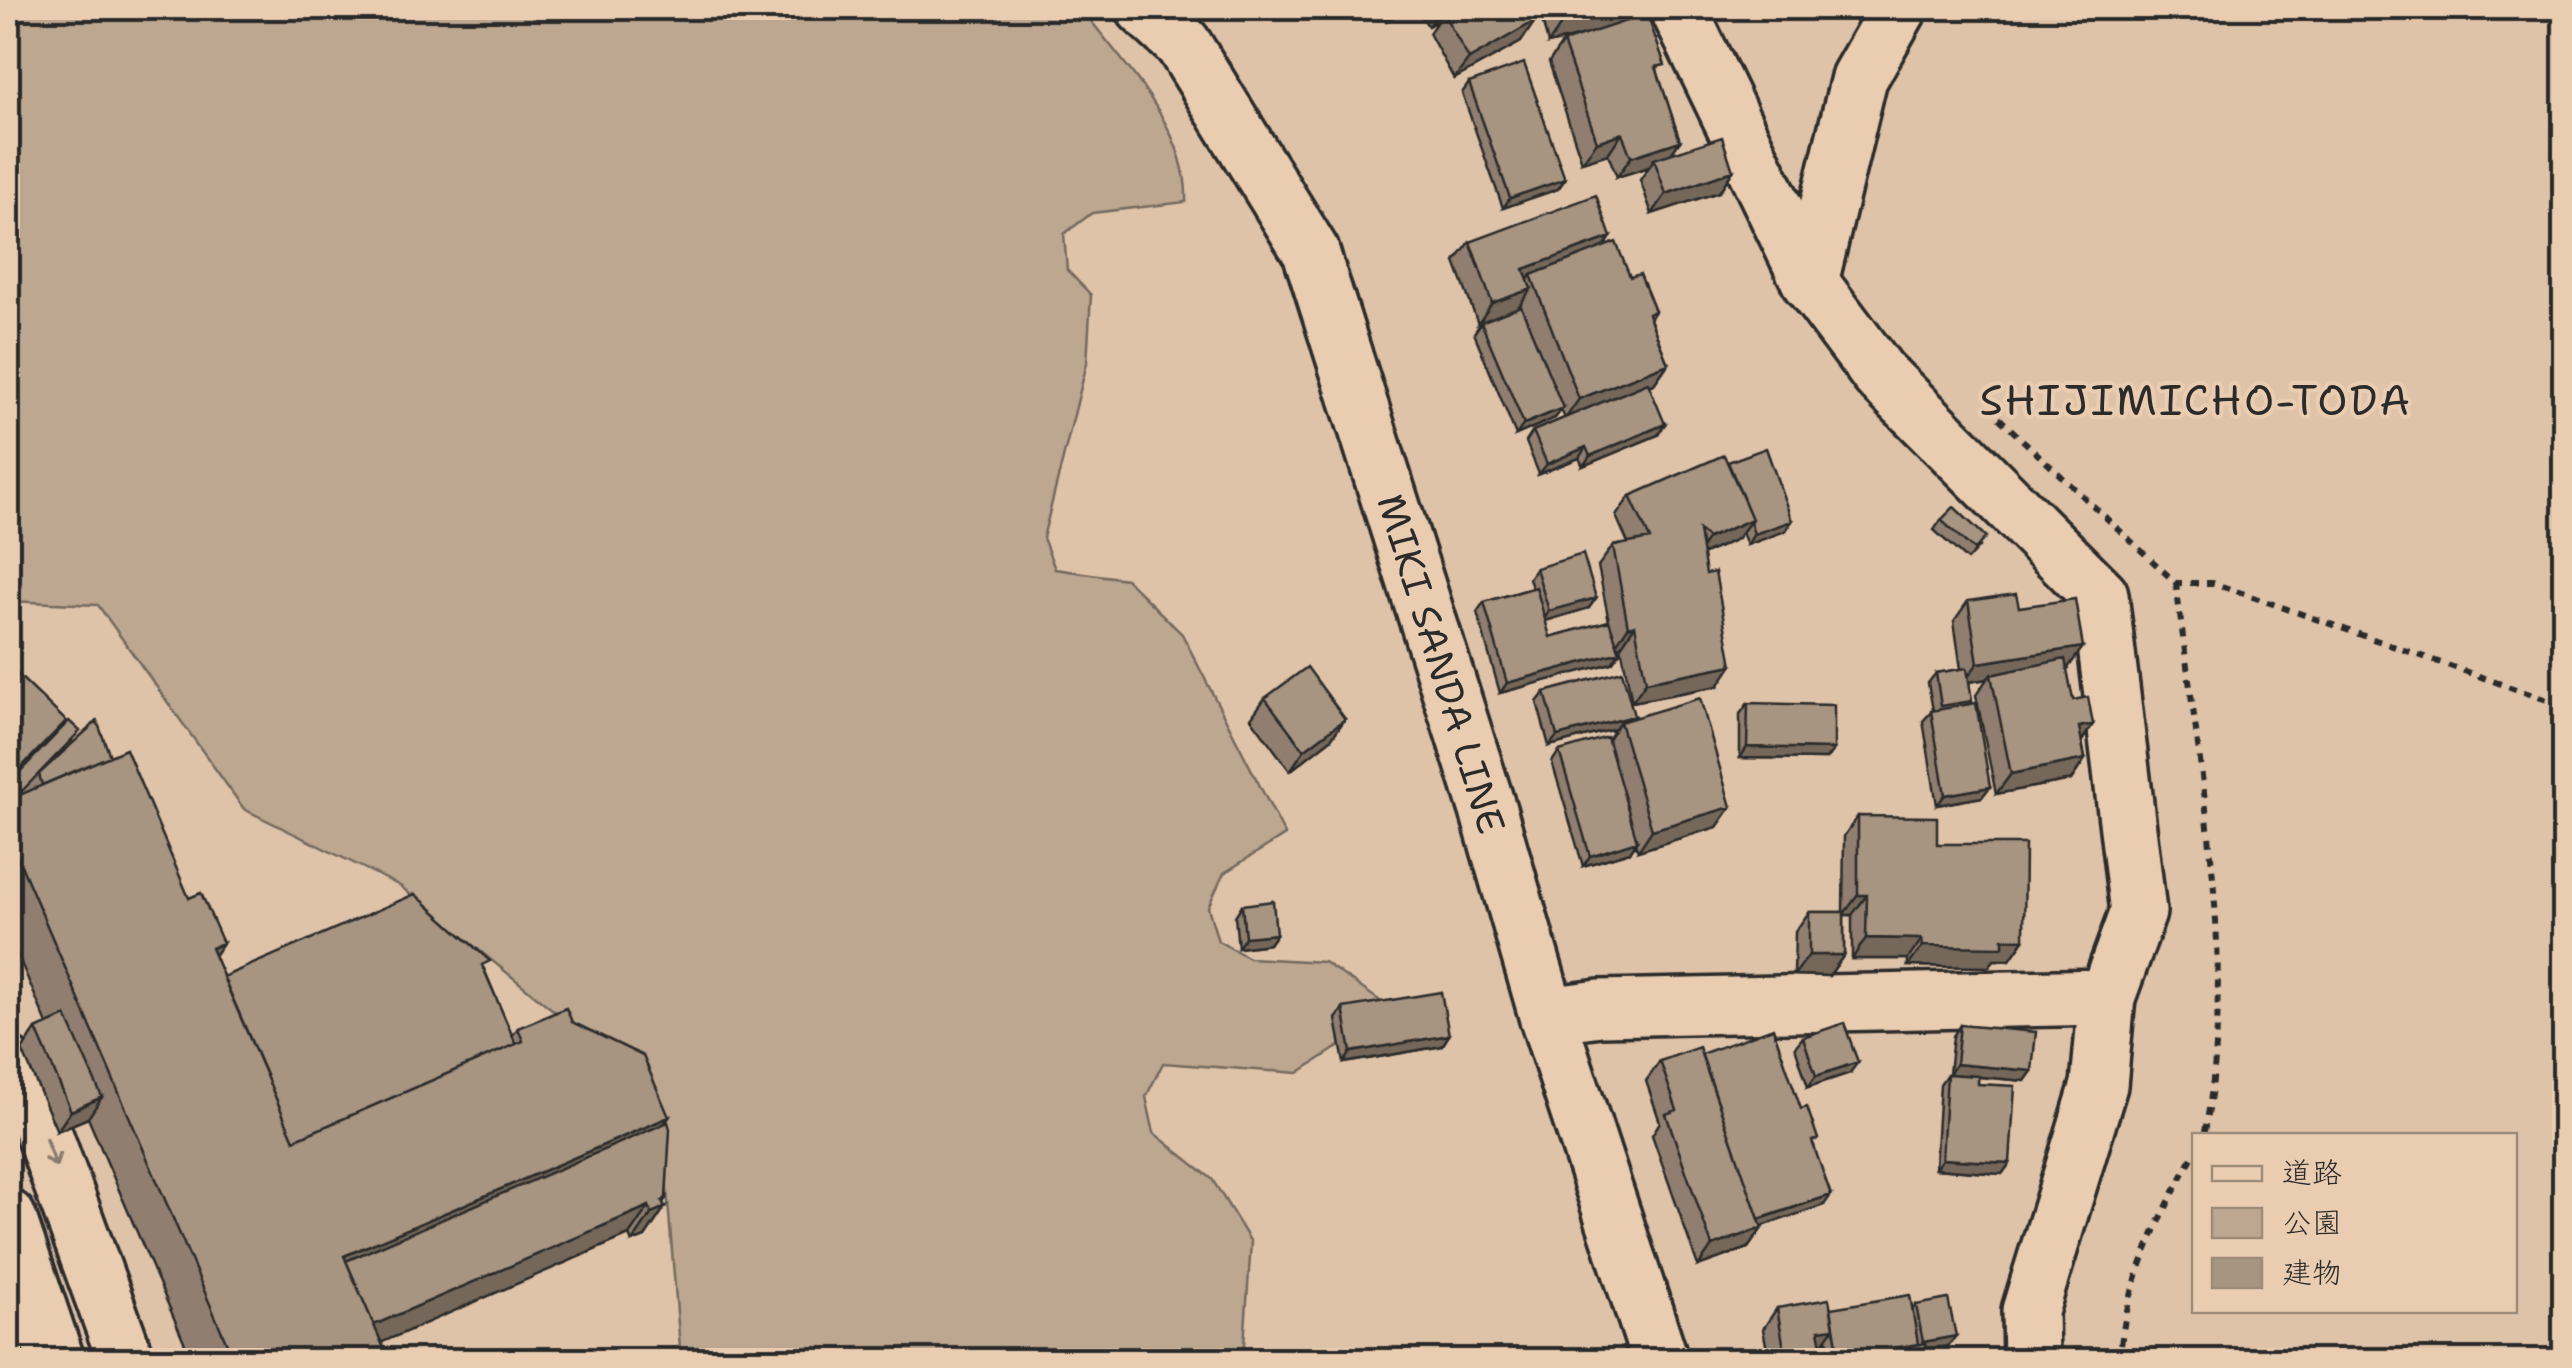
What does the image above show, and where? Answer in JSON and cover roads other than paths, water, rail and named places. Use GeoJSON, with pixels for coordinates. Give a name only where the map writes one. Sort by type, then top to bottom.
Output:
{"type":"FeatureCollection","features":[{"type":"Feature","properties":{"kind":"street","name":"MIKI SANDA LINE"},"geometry":{"type":"LineString","coordinates":[[1144,8],[1182,44],[1311,252],[1482,792],[1547,1016],[1660,1360]]}},
{"type":"Feature","properties":{"kind":"street"},"geometry":{"type":"LineString","coordinates":[[1678,8],[1810,282],[1879,374],[2100,595],[2138,912],[2107,996],[2099,1085],[2030,1311],[2031,1360]]}},
{"type":"Feature","properties":{"kind":"street"},"geometry":{"type":"LineString","coordinates":[[1810,282],[1859,78],[1899,8]]}},
{"type":"Feature","properties":{"kind":"street"},"geometry":{"type":"LineString","coordinates":[[1547,1016],[1600,1008],[2107,996]]}},
{"type":"Feature","properties":{"kind":"street"},"geometry":{"type":"LineString","coordinates":[[8,1066],[33,1104],[126,1360]]}},
{"type":"Feature","properties":{"kind":"street"},"geometry":{"type":"LineString","coordinates":[[8,1218],[56,1360]]}},
{"type":"Feature","properties":{"kind":"district","name":"SHIJIMICHO-TODA"},"geometry":{"type":"Point","coordinates":[2196,400]}}]}
